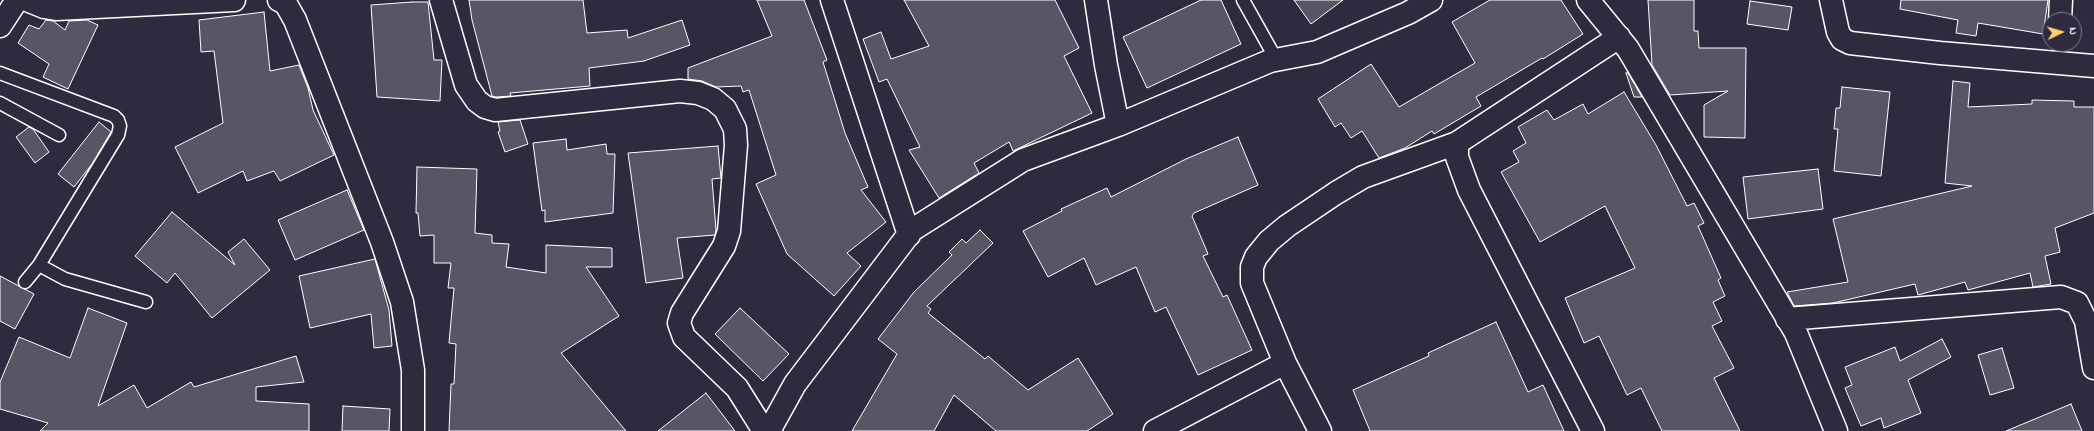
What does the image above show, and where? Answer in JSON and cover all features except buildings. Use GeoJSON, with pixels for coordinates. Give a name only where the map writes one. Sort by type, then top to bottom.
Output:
{"type":"FeatureCollection","features":[{"type":"Feature","properties":{"kind":"street"},"geometry":{"type":"LineString","coordinates":[[0,26],[17,0]]}},
{"type":"Feature","properties":{"kind":"street"},"geometry":{"type":"LineString","coordinates":[[27,0],[44,7],[56,9],[234,0]]}},
{"type":"Feature","properties":{"kind":"street"},"geometry":{"type":"LineString","coordinates":[[279,0],[286,4],[295,20],[382,242],[402,302],[413,370],[413,431]]}},
{"type":"Feature","properties":{"kind":"street"},"geometry":{"type":"LineString","coordinates":[[441,0],[466,85],[477,101],[485,107],[495,110],[680,91],[698,94],[713,99],[725,110],[735,129],[736,145],[729,231],[724,246],[682,313],[679,323],[684,336],[737,388],[764,431]]}},
{"type":"Feature","properties":{"kind":"street"},"geometry":{"type":"LineString","coordinates":[[832,0],[909,235]]}},
{"type":"Feature","properties":{"kind":"street"},"geometry":{"type":"LineString","coordinates":[[1096,0],[1106,65],[1118,125]]}},
{"type":"Feature","properties":{"kind":"street"},"geometry":{"type":"LineString","coordinates":[[769,431],[795,384],[912,230],[1023,160],[1118,125],[1276,59],[1317,52],[1408,13],[1431,0]]}},
{"type":"Feature","properties":{"kind":"street"},"geometry":{"type":"LineString","coordinates":[[1588,0],[1632,55],[1796,333],[1836,431]]}},
{"type":"Feature","properties":{"kind":"street"},"geometry":{"type":"LineString","coordinates":[[1831,0],[1838,32],[1842,39],[1850,43],[1940,53],[2058,54],[2094,66]]}},
{"type":"Feature","properties":{"kind":"street"},"geometry":{"type":"LineString","coordinates":[[2060,12],[2061,0]]}},
{"type":"Feature","properties":{"kind":"street"},"geometry":{"type":"LineString","coordinates":[[1320,431],[1285,363],[1252,284],[1252,267],[1256,257],[1269,242],[1288,226],[1336,192],[1363,177],[1457,143],[1619,37]]}},
{"type":"Feature","properties":{"kind":"street"},"geometry":{"type":"LineString","coordinates":[[1457,143],[1457,157],[1470,190],[1593,431]]}},
{"type":"Feature","properties":{"kind":"street"},"geometry":{"type":"LineString","coordinates":[[1787,319],[2061,297],[2077,303],[2086,321],[2094,368]]}},
{"type":"Feature","properties":{"kind":"street"},"geometry":{"type":"LineString","coordinates":[[1155,431],[1285,363]]}},
{"type":"Feature","properties":{"kind":"lane"},"geometry":{"type":"LineString","coordinates":[[1244,0],[1276,59]]}},
{"type":"Feature","properties":{"kind":"lane"},"geometry":{"type":"LineString","coordinates":[[0,73],[114,116],[118,120],[120,126],[118,135],[39,265],[25,282]]}},
{"type":"Feature","properties":{"kind":"lane"},"geometry":{"type":"LineString","coordinates":[[0,102],[59,135]]}},
{"type":"Feature","properties":{"kind":"lane"},"geometry":{"type":"LineString","coordinates":[[39,265],[65,278],[146,302]]}}]}
